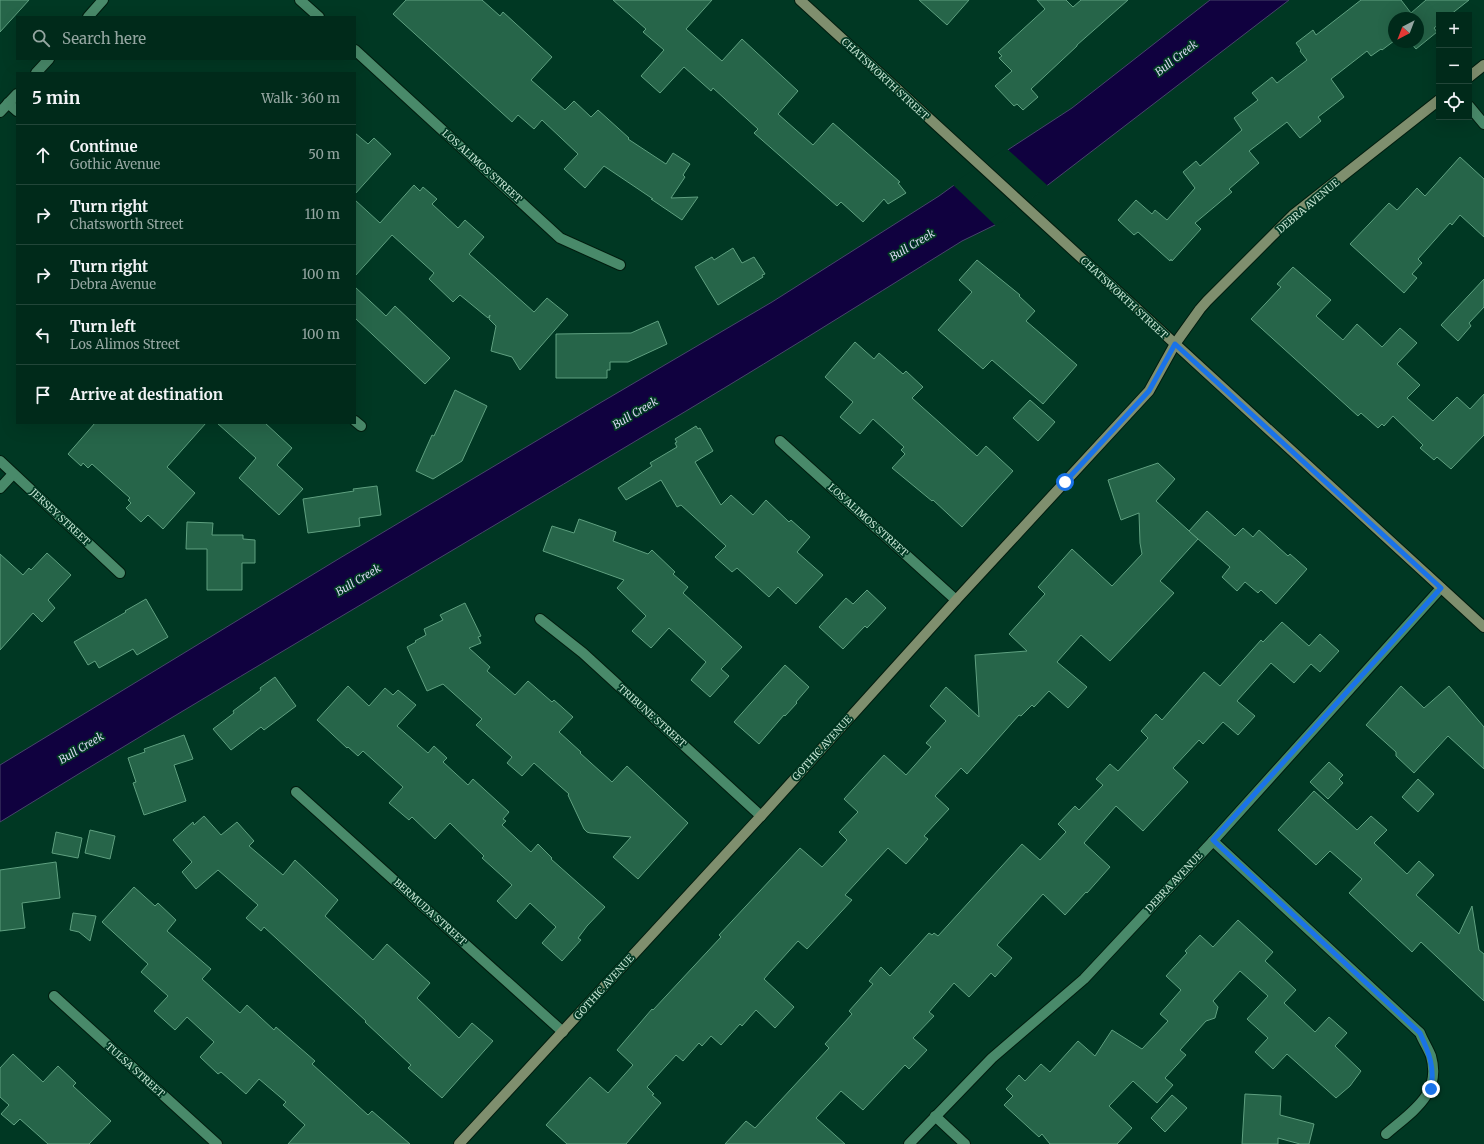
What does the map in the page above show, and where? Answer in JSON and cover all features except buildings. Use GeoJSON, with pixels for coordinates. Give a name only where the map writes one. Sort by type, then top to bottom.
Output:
{"type":"FeatureCollection","features":[{"type":"Feature","properties":{"kind":"street"},"geometry":{"type":"LineString","coordinates":[[89,16],[103,0]]}},
{"type":"Feature","properties":{"kind":"street"},"geometry":{"type":"LineString","coordinates":[[300,0],[317,16]]}},
{"type":"Feature","properties":{"kind":"street","name":"CHATSWORTH STREET"},"geometry":{"type":"LineString","coordinates":[[800,0],[1484,627]]}},
{"type":"Feature","properties":{"kind":"street","name":"LOS ALIMOS STREET"},"geometry":{"type":"LineString","coordinates":[[356,51],[560,238],[620,265]]}},
{"type":"Feature","properties":{"kind":"street"},"geometry":{"type":"LineString","coordinates":[[37,72],[48,60]]}},
{"type":"Feature","properties":{"kind":"street"},"geometry":{"type":"LineString","coordinates":[[1472,75],[1484,65]]}},
{"type":"Feature","properties":{"kind":"street"},"geometry":{"type":"LineString","coordinates":[[0,112],[16,95]]}},
{"type":"Feature","properties":{"kind":"street","name":"DEBRA AVENUE"},"geometry":{"type":"LineString","coordinates":[[1175,344],[1208,301],[1294,215],[1436,102]]}},
{"type":"Feature","properties":{"kind":"street"},"geometry":{"type":"LineString","coordinates":[[8,103],[16,110]]}},
{"type":"Feature","properties":{"kind":"street"},"geometry":{"type":"LineString","coordinates":[[1472,110],[1484,124]]}},
{"type":"Feature","properties":{"kind":"street","name":"GOTHIC AVENUE"},"geometry":{"type":"LineString","coordinates":[[459,1144],[1149,391],[1175,344]]}},
{"type":"Feature","properties":{"kind":"street","name":"LOS ALIMOS STREET"},"geometry":{"type":"LineString","coordinates":[[780,441],[956,600]]}},
{"type":"Feature","properties":{"kind":"street","name":"JERSEY STREET"},"geometry":{"type":"LineString","coordinates":[[0,461],[120,573]]}},
{"type":"Feature","properties":{"kind":"street"},"geometry":{"type":"LineString","coordinates":[[0,488],[13,474]]}},
{"type":"Feature","properties":{"kind":"street","name":"DEBRA AVENUE"},"geometry":{"type":"LineString","coordinates":[[909,1144],[992,1058],[1084,979],[1213,840],[1441,588]]}},
{"type":"Feature","properties":{"kind":"street","name":"TRIBUNE STREET"},"geometry":{"type":"LineString","coordinates":[[540,620],[583,653],[761,816]]}},
{"type":"Feature","properties":{"kind":"street","name":"BERMUDA STREET"},"geometry":{"type":"LineString","coordinates":[[296,792],[563,1032]]}},
{"type":"Feature","properties":{"kind":"street"},"geometry":{"type":"LineString","coordinates":[[1213,840],[1420,1033],[1431,1056],[1433,1078],[1431,1089],[1421,1103],[1386,1134]]}},
{"type":"Feature","properties":{"kind":"street","name":"TULSA STREET"},"geometry":{"type":"LineString","coordinates":[[54,996],[217,1144]]}},
{"type":"Feature","properties":{"kind":"street"},"geometry":{"type":"LineString","coordinates":[[935,1116],[965,1144]]}},
{"type":"Feature","properties":{"kind":"water","name":"Bull Creek"},"geometry":{"type":"Polygon","coordinates":[[[1210,0],[1289,0],[997,224],[962,241],[724,388],[241,676],[0,822],[0,765],[340,558],[772,302],[939,196],[1072,108],[1210,0]]]}},
{"type":"Feature","properties":{"kind":"pier"},"geometry":{"type":"Polygon","coordinates":[[[1006,148],[1048,186],[996,226],[952,184],[1006,148]]]}},
{"type":"Feature","properties":{"kind":"route"},"geometry":{"type":"LineString","coordinates":[[1065,482],[1149,391],[1175,344],[1441,588],[1413,621],[1213,840],[1420,1033],[1431,1056],[1433,1078],[1431,1089]]}}]}
